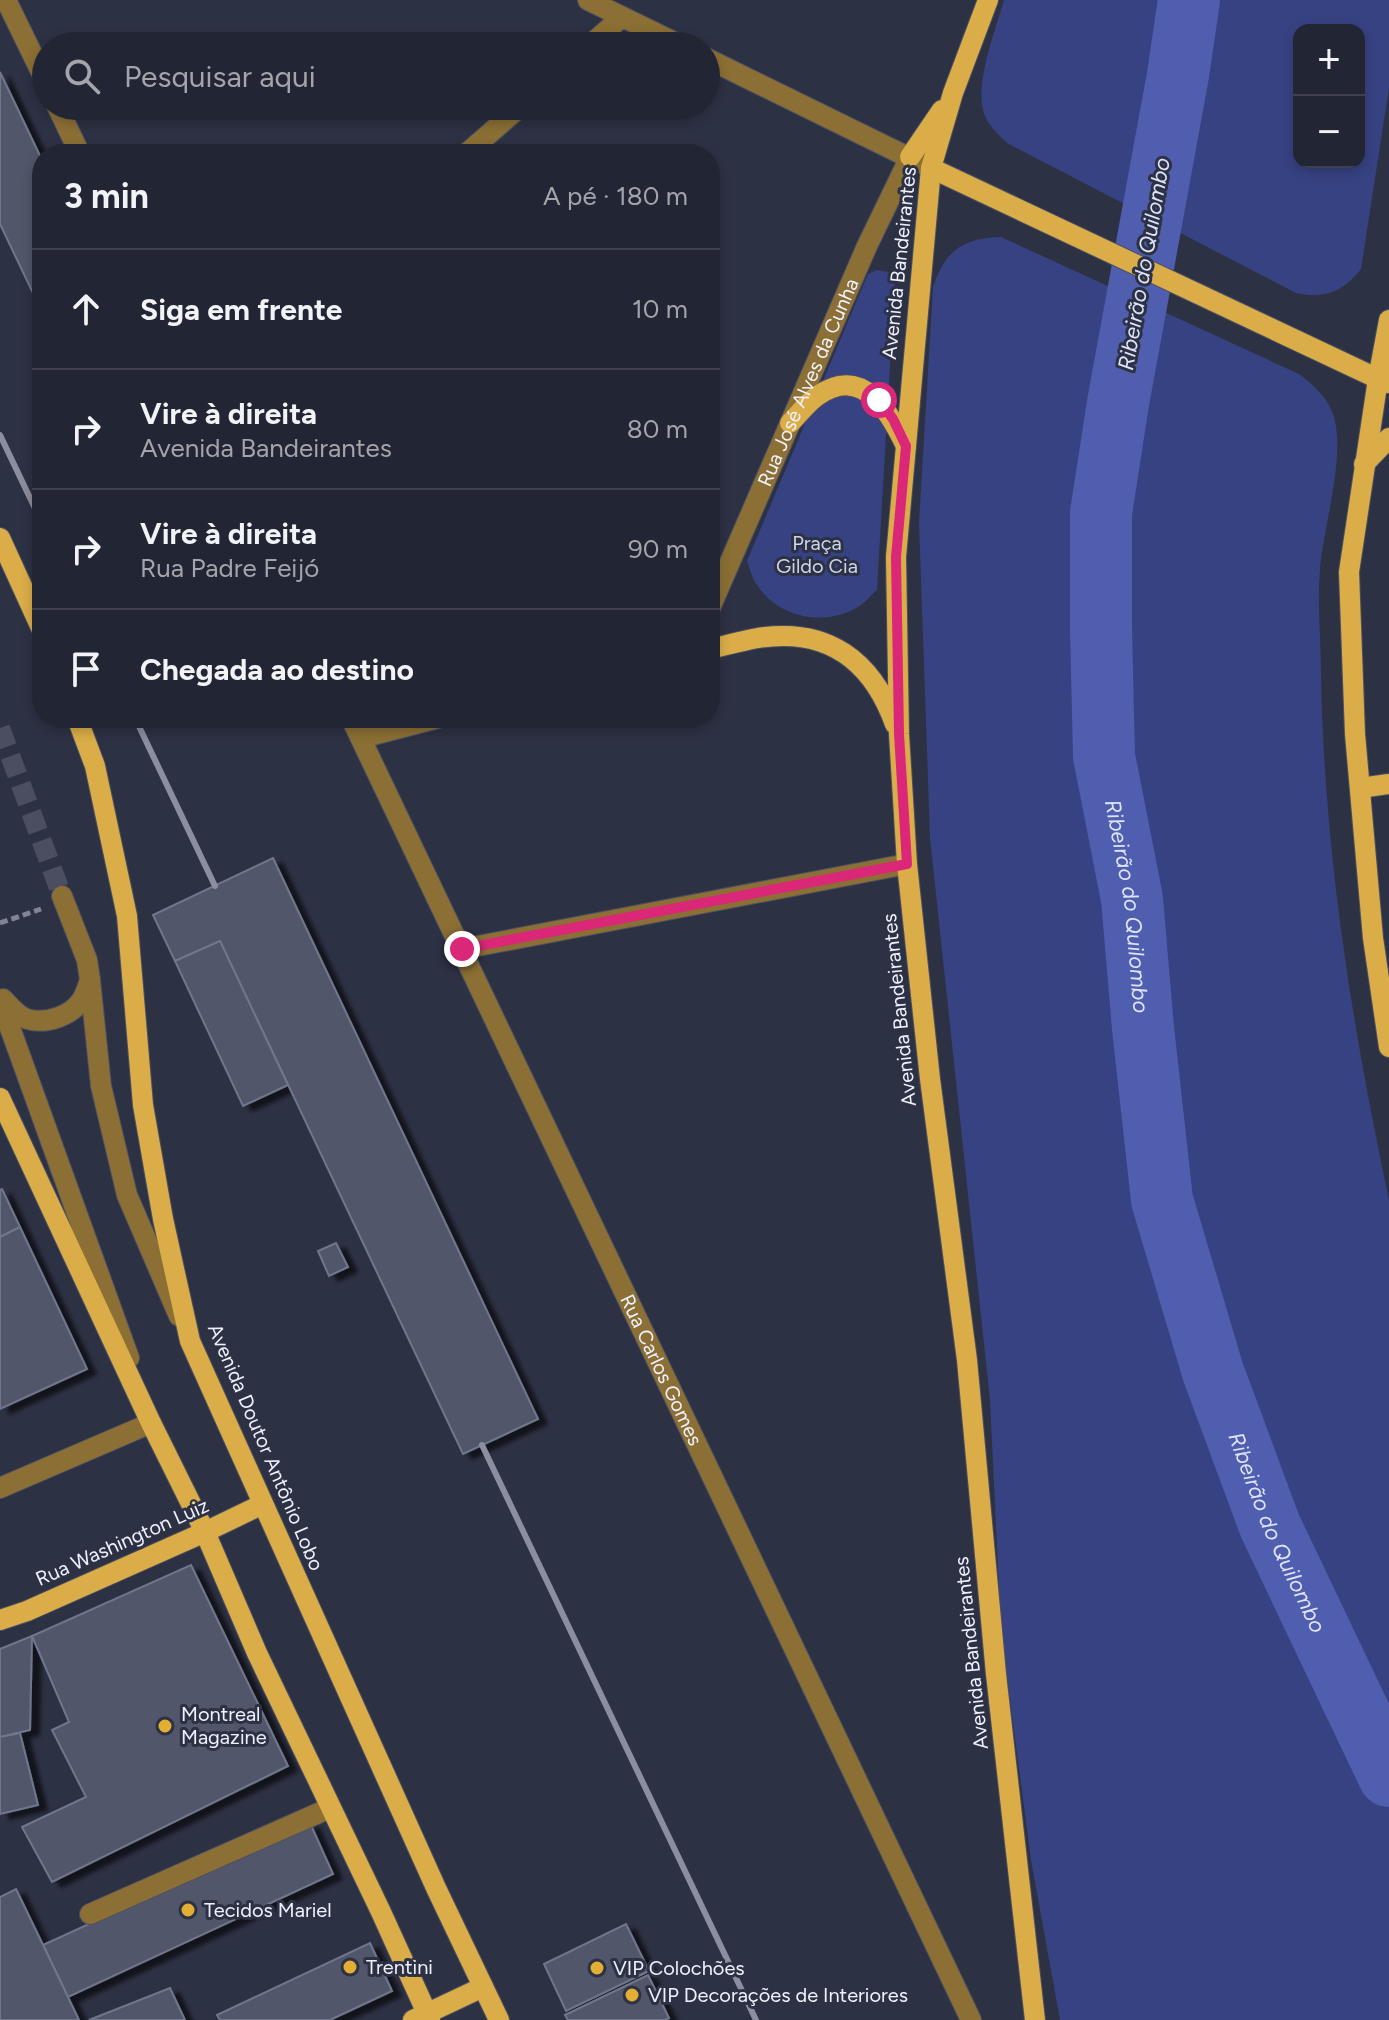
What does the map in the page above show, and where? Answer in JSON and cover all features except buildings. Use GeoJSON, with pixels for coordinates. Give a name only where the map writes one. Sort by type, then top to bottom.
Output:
{"type":"FeatureCollection","features":[{"type":"Feature","properties":{"kind":"main road","name":"Avenida Bandeirantes"},"geometry":{"type":"LineString","coordinates":[[988,0],[953,93],[931,168],[896,557],[899,734],[907,864],[930,1079],[967,1360],[996,1674],[1035,2020]]}},
{"type":"Feature","properties":{"kind":"main road"},"geometry":{"type":"LineString","coordinates":[[910,157],[953,93]]}},
{"type":"Feature","properties":{"kind":"main road"},"geometry":{"type":"LineString","coordinates":[[931,168],[1383,381]]}},
{"type":"Feature","properties":{"kind":"main road"},"geometry":{"type":"LineString","coordinates":[[1389,320],[1383,381],[1364,464],[1349,572],[1355,734],[1373,938],[1389,1047]]}},
{"type":"Feature","properties":{"kind":"main road"},"geometry":{"type":"LineString","coordinates":[[790,423],[824,392],[854,386],[879,400],[893,419],[906,446]]}},
{"type":"Feature","properties":{"kind":"main road"},"geometry":{"type":"LineString","coordinates":[[1364,464],[1389,438]]}},
{"type":"Feature","properties":{"kind":"main road"},"geometry":{"type":"LineString","coordinates":[[0,538],[32,608]]}},
{"type":"Feature","properties":{"kind":"main road"},"geometry":{"type":"LineString","coordinates":[[720,647],[776,637],[806,638],[832,646],[855,660],[872,678],[899,734]]}},
{"type":"Feature","properties":{"kind":"main road","name":"Avenida Doutor Antônio Lobo"},"geometry":{"type":"LineString","coordinates":[[81,728],[95,766],[127,916],[143,1105],[163,1219],[190,1341],[430,1875],[499,2020]]}},
{"type":"Feature","properties":{"kind":"main road"},"geometry":{"type":"LineString","coordinates":[[1360,788],[1389,784]]}},
{"type":"Feature","properties":{"kind":"main road"},"geometry":{"type":"LineString","coordinates":[[0,1098],[154,1430],[205,1532],[257,1653],[381,1912],[423,2018],[483,1987]]}},
{"type":"Feature","properties":{"kind":"main road","name":"Rua Washington Luiz"},"geometry":{"type":"LineString","coordinates":[[0,1620],[27,1611],[263,1504]]}},
{"type":"Feature","properties":{"kind":"street"},"geometry":{"type":"LineString","coordinates":[[6,0],[32,53]]}},
{"type":"Feature","properties":{"kind":"street"},"geometry":{"type":"LineString","coordinates":[[588,0],[653,32]]}},
{"type":"Feature","properties":{"kind":"street"},"geometry":{"type":"LineString","coordinates":[[605,32],[622,17]]}},
{"type":"Feature","properties":{"kind":"street"},"geometry":{"type":"LineString","coordinates":[[720,65],[931,168]]}},
{"type":"Feature","properties":{"kind":"street"},"geometry":{"type":"LineString","coordinates":[[64,120],[75,144]]}},
{"type":"Feature","properties":{"kind":"street"},"geometry":{"type":"LineString","coordinates":[[477,144],[505,120]]}},
{"type":"Feature","properties":{"kind":"street","name":"Rua José Alves da Cunha"},"geometry":{"type":"LineString","coordinates":[[720,585],[867,246],[910,157]]}},
{"type":"Feature","properties":{"kind":"street","name":"Rua Carlos Gomes"},"geometry":{"type":"LineString","coordinates":[[356,728],[971,2020]]}},
{"type":"Feature","properties":{"kind":"street"},"geometry":{"type":"LineString","coordinates":[[361,738],[400,728]]}},
{"type":"Feature","properties":{"kind":"street"},"geometry":{"type":"LineString","coordinates":[[462,949],[907,864]]}},
{"type":"Feature","properties":{"kind":"street"},"geometry":{"type":"LineString","coordinates":[[62,896],[87,960],[101,1086],[127,1195],[190,1341]]}},
{"type":"Feature","properties":{"kind":"street"},"geometry":{"type":"LineString","coordinates":[[0,998],[25,1018],[49,1020],[72,1010],[82,1000],[90,980]]}},
{"type":"Feature","properties":{"kind":"street"},"geometry":{"type":"LineString","coordinates":[[0,998],[154,1430],[0,1488]]}},
{"type":"Feature","properties":{"kind":"street"},"geometry":{"type":"LineString","coordinates":[[90,1914],[330,1808]]}},
{"type":"Feature","properties":{"kind":"green space"},"geometry":{"type":"Polygon","coordinates":[[[1004,0],[1389,0],[1389,88],[1361,269],[1333,292],[1316,295],[1296,293],[1007,143],[988,122],[982,101],[984,72],[1004,0]]]}},
{"type":"Feature","properties":{"kind":"green space"},"geometry":{"type":"Polygon","coordinates":[[[1001,237],[1299,374],[1325,399],[1336,425],[1336,465],[1320,570],[1323,740],[1342,938],[1363,1069],[1389,1200],[1389,2020],[1060,2020],[1031,1860],[1001,1631],[990,1400],[930,838],[919,522],[933,288],[943,265],[957,249],[976,240],[1001,237]]]}},
{"type":"Feature","properties":{"kind":"green space","name":"Praça Gildo Cia"},"geometry":{"type":"Polygon","coordinates":[[[877,270],[888,272],[895,279],[877,590],[861,605],[845,613],[817,618],[803,616],[777,605],[766,596],[755,582],[747,561],[868,274],[877,270]]]}},
{"type":"Feature","properties":{"kind":"waterway","name":"Ribeirão do Quilombo"},"geometry":{"type":"LineString","coordinates":[[1189,0],[1101,513],[1104,756],[1132,899],[1162,1200],[1213,1372],[1270,1526],[1389,1776]]}},
{"type":"Feature","properties":{"kind":"tunnel"},"geometry":{"type":"LineString","coordinates":[[0,728],[62,896]]}},
{"type":"Feature","properties":{"kind":"railway"},"geometry":{"type":"LineString","coordinates":[[0,435],[32,502]]}},
{"type":"Feature","properties":{"kind":"railway"},"geometry":{"type":"LineString","coordinates":[[140,728],[215,886]]}},
{"type":"Feature","properties":{"kind":"railway"},"geometry":{"type":"LineString","coordinates":[[482,1445],[756,2020]]}},
{"type":"Feature","properties":{"kind":"place","name":"Montreal Magazine"},"geometry":{"type":"Point","coordinates":[165,1726]}},
{"type":"Feature","properties":{"kind":"place","name":"Tecidos Mariel"},"geometry":{"type":"Point","coordinates":[188,1910]}},
{"type":"Feature","properties":{"kind":"place","name":"Trentini"},"geometry":{"type":"Point","coordinates":[350,1967]}},
{"type":"Feature","properties":{"kind":"place","name":"VIP Colochões"},"geometry":{"type":"Point","coordinates":[597,1968]}},
{"type":"Feature","properties":{"kind":"place","name":"VIP Decorações de Interiores"},"geometry":{"type":"Point","coordinates":[632,1995]}},
{"type":"Feature","properties":{"kind":"route"},"geometry":{"type":"LineString","coordinates":[[462,949],[907,864],[899,734],[896,557],[906,446],[893,419],[879,400]]}}]}
